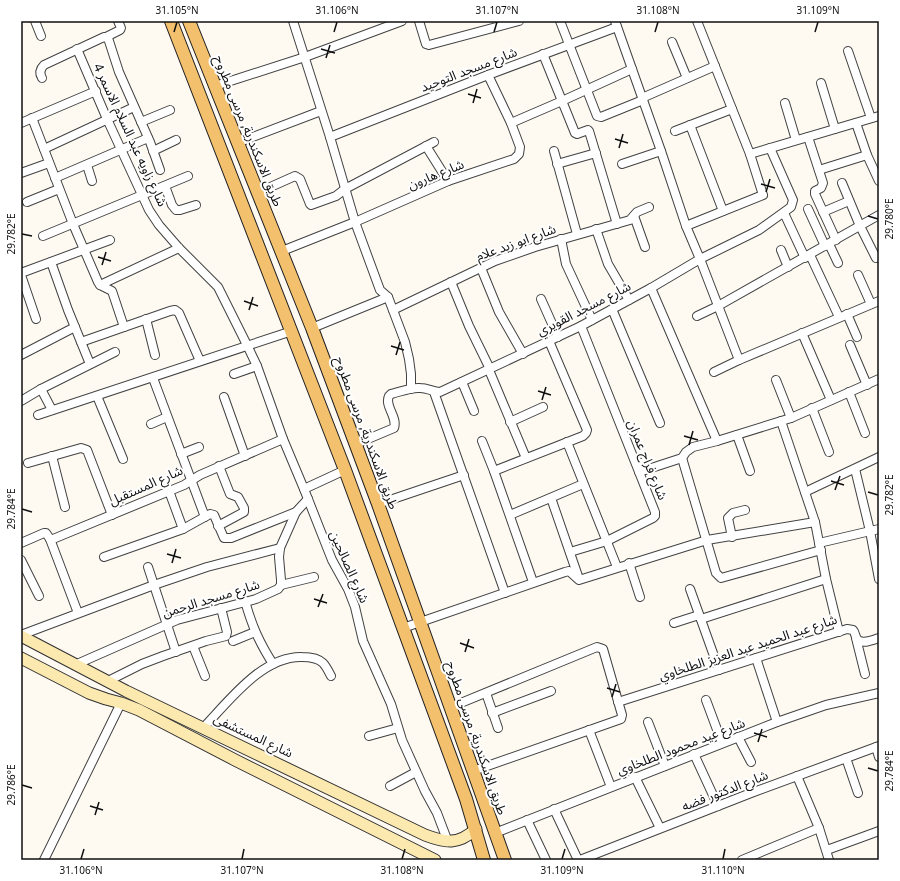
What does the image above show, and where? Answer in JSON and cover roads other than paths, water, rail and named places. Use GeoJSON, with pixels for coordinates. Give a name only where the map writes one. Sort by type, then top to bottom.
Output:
{"type":"FeatureCollection","features":[{"type":"Feature","properties":{"kind":"main road"},"geometry":{"type":"LineString","coordinates":[[171,21],[345,470],[464,792],[484,860]]}},
{"type":"Feature","properties":{"kind":"main road","name":"طريق الاسكندرية, مرسى مطروح"},"geometry":{"type":"LineString","coordinates":[[189,21],[237,143],[282,251],[356,444],[504,860]]}},
{"type":"Feature","properties":{"kind":"main road"},"geometry":{"type":"LineString","coordinates":[[418,670],[435,663]]}},
{"type":"Feature","properties":{"kind":"street"},"geometry":{"type":"LineString","coordinates":[[35,21],[41,36]]}},
{"type":"Feature","properties":{"kind":"street"},"geometry":{"type":"LineString","coordinates":[[42,78],[40,68],[44,65],[120,30],[121,28],[118,21]]}},
{"type":"Feature","properties":{"kind":"street"},"geometry":{"type":"LineString","coordinates":[[293,21],[355,222],[380,290],[388,298],[405,342],[411,374],[411,389]]}},
{"type":"Feature","properties":{"kind":"street"},"geometry":{"type":"LineString","coordinates":[[215,86],[305,57],[402,21]]}},
{"type":"Feature","properties":{"kind":"street"},"geometry":{"type":"LineString","coordinates":[[419,21],[426,44],[429,45],[519,21]]}},
{"type":"Feature","properties":{"kind":"street"},"geometry":{"type":"LineString","coordinates":[[560,21],[596,114],[599,117],[643,99],[715,66]]}},
{"type":"Feature","properties":{"kind":"street"},"geometry":{"type":"LineString","coordinates":[[686,226],[762,194],[750,154],[697,21]]}},
{"type":"Feature","properties":{"kind":"street"},"geometry":{"type":"LineString","coordinates":[[616,24],[686,226],[739,360]]}},
{"type":"Feature","properties":{"kind":"street","name":"شارع مسجد التوحيد"},"geometry":{"type":"LineString","coordinates":[[330,138],[488,74],[569,45],[616,24]]}},
{"type":"Feature","properties":{"kind":"street"},"geometry":{"type":"LineString","coordinates":[[106,37],[109,39],[119,72],[148,138],[160,170]]}},
{"type":"Feature","properties":{"kind":"street"},"geometry":{"type":"LineString","coordinates":[[672,42],[687,78]]}},
{"type":"Feature","properties":{"kind":"street","name":"شارع زاويه عبد السلام الاسمر 4"},"geometry":{"type":"LineString","coordinates":[[77,49],[149,210],[159,225],[179,248],[218,287],[247,345]]}},
{"type":"Feature","properties":{"kind":"street"},"geometry":{"type":"LineString","coordinates":[[750,154],[875,117],[848,51]]}},
{"type":"Feature","properties":{"kind":"street"},"geometry":{"type":"LineString","coordinates":[[543,54],[576,134],[588,130],[590,132],[617,224]]}},
{"type":"Feature","properties":{"kind":"street"},"geometry":{"type":"LineString","coordinates":[[511,122],[562,101],[632,69]]}},
{"type":"Feature","properties":{"kind":"street","name":"شارع هارون"},"geometry":{"type":"LineString","coordinates":[[282,251],[355,222],[448,181],[514,159],[520,150],[520,147],[511,122],[488,74]]}},
{"type":"Feature","properties":{"kind":"street"},"geometry":{"type":"LineString","coordinates":[[820,83],[835,129]]}},
{"type":"Feature","properties":{"kind":"street"},"geometry":{"type":"LineString","coordinates":[[21,123],[96,91]]}},
{"type":"Feature","properties":{"kind":"street"},"geometry":{"type":"LineString","coordinates":[[784,103],[796,140]]}},
{"type":"Feature","properties":{"kind":"street"},"geometry":{"type":"LineString","coordinates":[[44,149],[134,107]]}},
{"type":"Feature","properties":{"kind":"street"},"geometry":{"type":"LineString","coordinates":[[675,131],[732,109]]}},
{"type":"Feature","properties":{"kind":"street"},"geometry":{"type":"LineString","coordinates":[[141,122],[170,110]]}},
{"type":"Feature","properties":{"kind":"street"},"geometry":{"type":"LineString","coordinates":[[237,143],[321,111]]}},
{"type":"Feature","properties":{"kind":"street"},"geometry":{"type":"LineString","coordinates":[[32,118],[73,224],[100,285],[112,291],[124,327]]}},
{"type":"Feature","properties":{"kind":"street"},"geometry":{"type":"LineString","coordinates":[[856,123],[867,155],[879,181]]}},
{"type":"Feature","properties":{"kind":"street"},"geometry":{"type":"LineString","coordinates":[[690,125],[723,211]]}},
{"type":"Feature","properties":{"kind":"street"},"geometry":{"type":"LineString","coordinates":[[808,137],[823,186],[816,190],[815,194],[823,212],[830,243],[838,263]]}},
{"type":"Feature","properties":{"kind":"street"},"geometry":{"type":"LineString","coordinates":[[55,178],[148,138]]}},
{"type":"Feature","properties":{"kind":"street"},"geometry":{"type":"LineString","coordinates":[[153,151],[176,140]]}},
{"type":"Feature","properties":{"kind":"street"},"geometry":{"type":"LineString","coordinates":[[257,192],[296,176],[300,179],[311,205],[336,196],[344,188],[434,142]]}},
{"type":"Feature","properties":{"kind":"street"},"geometry":{"type":"LineString","coordinates":[[426,146],[448,181]]}},
{"type":"Feature","properties":{"kind":"street"},"geometry":{"type":"LineString","coordinates":[[770,148],[792,200],[791,207],[784,213],[807,256],[856,337]]}},
{"type":"Feature","properties":{"kind":"street"},"geometry":{"type":"LineString","coordinates":[[554,151],[578,234]]}},
{"type":"Feature","properties":{"kind":"street"},"geometry":{"type":"LineString","coordinates":[[622,164],[661,151]]}},
{"type":"Feature","properties":{"kind":"street"},"geometry":{"type":"LineString","coordinates":[[557,164],[596,153]]}},
{"type":"Feature","properties":{"kind":"street"},"geometry":{"type":"LineString","coordinates":[[819,170],[867,155]]}},
{"type":"Feature","properties":{"kind":"street"},"geometry":{"type":"LineString","coordinates":[[21,173],[49,163]]}},
{"type":"Feature","properties":{"kind":"street"},"geometry":{"type":"LineString","coordinates":[[87,165],[92,181]]}},
{"type":"Feature","properties":{"kind":"street"},"geometry":{"type":"LineString","coordinates":[[43,236],[188,176]]}},
{"type":"Feature","properties":{"kind":"street"},"geometry":{"type":"LineString","coordinates":[[842,183],[860,226],[876,258]]}},
{"type":"Feature","properties":{"kind":"street"},"geometry":{"type":"LineString","coordinates":[[165,186],[172,205],[176,210],[196,205]]}},
{"type":"Feature","properties":{"kind":"street"},"geometry":{"type":"LineString","coordinates":[[26,202],[59,189]]}},
{"type":"Feature","properties":{"kind":"street"},"geometry":{"type":"LineString","coordinates":[[823,212],[849,201]]}},
{"type":"Feature","properties":{"kind":"street","name":"شارع ابو زيد علام"},"geometry":{"type":"LineString","coordinates":[[392,310],[495,261],[561,239],[630,220],[637,212],[649,207]]}},
{"type":"Feature","properties":{"kind":"street"},"geometry":{"type":"LineString","coordinates":[[808,209],[830,243]]}},
{"type":"Feature","properties":{"kind":"street","name":"شارع مسجد القويري"},"geometry":{"type":"LineString","coordinates":[[356,444],[394,428],[395,422],[387,401],[387,398],[391,394],[422,388],[434,392],[440,392],[489,370],[581,326],[651,288],[700,259],[759,230],[784,213]]}},
{"type":"Feature","properties":{"kind":"street"},"geometry":{"type":"LineString","coordinates":[[696,316],[718,306],[879,215]]}},
{"type":"Feature","properties":{"kind":"street"},"geometry":{"type":"LineString","coordinates":[[634,216],[645,247]]}},
{"type":"Feature","properties":{"kind":"street"},"geometry":{"type":"LineString","coordinates":[[596,229],[608,264],[629,300]]}},
{"type":"Feature","properties":{"kind":"street"},"geometry":{"type":"LineString","coordinates":[[561,239],[566,264],[592,320]]}},
{"type":"Feature","properties":{"kind":"street"},"geometry":{"type":"LineString","coordinates":[[36,319],[21,274],[110,240]]}},
{"type":"Feature","properties":{"kind":"street"},"geometry":{"type":"LineString","coordinates":[[100,285],[179,248]]}},
{"type":"Feature","properties":{"kind":"street"},"geometry":{"type":"LineString","coordinates":[[781,250],[788,267]]}},
{"type":"Feature","properties":{"kind":"street"},"geometry":{"type":"LineString","coordinates":[[51,262],[90,364]]}},
{"type":"Feature","properties":{"kind":"street"},"geometry":{"type":"LineString","coordinates":[[481,268],[500,312],[523,354]]}},
{"type":"Feature","properties":{"kind":"street"},"geometry":{"type":"LineString","coordinates":[[714,372],[875,302],[858,275]]}},
{"type":"Feature","properties":{"kind":"street"},"geometry":{"type":"LineString","coordinates":[[451,282],[526,458]]}},
{"type":"Feature","properties":{"kind":"street"},"geometry":{"type":"LineString","coordinates":[[651,288],[717,441]]}},
{"type":"Feature","properties":{"kind":"street"},"geometry":{"type":"LineString","coordinates":[[312,328],[388,298]]}},
{"type":"Feature","properties":{"kind":"street"},"geometry":{"type":"LineString","coordinates":[[541,299],[558,337]]}},
{"type":"Feature","properties":{"kind":"street"},"geometry":{"type":"LineString","coordinates":[[612,309],[660,422]]}},
{"type":"Feature","properties":{"kind":"street"},"geometry":{"type":"LineString","coordinates":[[81,342],[170,310],[175,310],[179,312],[200,361]]}},
{"type":"Feature","properties":{"kind":"street"},"geometry":{"type":"LineString","coordinates":[[146,319],[155,354]]}},
{"type":"Feature","properties":{"kind":"street","name":"شارع فراج عمران"},"geometry":{"type":"LineString","coordinates":[[570,552],[607,541],[655,516],[655,512],[581,326]]}},
{"type":"Feature","properties":{"kind":"street"},"geometry":{"type":"LineString","coordinates":[[21,355],[75,328]]}},
{"type":"Feature","properties":{"kind":"street"},"geometry":{"type":"LineString","coordinates":[[38,415],[292,331]]}},
{"type":"Feature","properties":{"kind":"street"},"geometry":{"type":"LineString","coordinates":[[802,333],[831,400]]}},
{"type":"Feature","properties":{"kind":"street"},"geometry":{"type":"LineString","coordinates":[[494,471],[586,434],[587,430],[549,342]]}},
{"type":"Feature","properties":{"kind":"street","name":"شارع الصالحين"},"geometry":{"type":"LineString","coordinates":[[247,345],[332,560],[348,589],[355,607],[364,641],[391,704],[402,740],[416,772],[437,813],[448,842]]}},
{"type":"Feature","properties":{"kind":"street"},"geometry":{"type":"LineString","coordinates":[[850,345],[867,385]]}},
{"type":"Feature","properties":{"kind":"street"},"geometry":{"type":"LineString","coordinates":[[21,402],[41,389],[115,352]]}},
{"type":"Feature","properties":{"kind":"street"},"geometry":{"type":"LineString","coordinates":[[234,374],[256,366]]}},
{"type":"Feature","properties":{"kind":"street"},"geometry":{"type":"LineString","coordinates":[[153,378],[205,516]]}},
{"type":"Feature","properties":{"kind":"street"},"geometry":{"type":"LineString","coordinates":[[639,472],[682,458],[686,452],[693,447],[791,418],[879,379]]}},
{"type":"Feature","properties":{"kind":"street"},"geometry":{"type":"LineString","coordinates":[[776,380],[791,418]]}},
{"type":"Feature","properties":{"kind":"street"},"geometry":{"type":"LineString","coordinates":[[462,382],[474,411]]}},
{"type":"Feature","properties":{"kind":"street"},"geometry":{"type":"LineString","coordinates":[[41,389],[52,410]]}},
{"type":"Feature","properties":{"kind":"street"},"geometry":{"type":"LineString","coordinates":[[434,392],[505,592]]}},
{"type":"Feature","properties":{"kind":"street"},"geometry":{"type":"LineString","coordinates":[[849,392],[865,433]]}},
{"type":"Feature","properties":{"kind":"street"},"geometry":{"type":"LineString","coordinates":[[97,396],[123,459]]}},
{"type":"Feature","properties":{"kind":"street"},"geometry":{"type":"LineString","coordinates":[[224,397],[245,456]]}},
{"type":"Feature","properties":{"kind":"street"},"geometry":{"type":"LineString","coordinates":[[510,422],[543,407]]}},
{"type":"Feature","properties":{"kind":"street"},"geometry":{"type":"LineString","coordinates":[[812,408],[829,452]]}},
{"type":"Feature","properties":{"kind":"street"},"geometry":{"type":"LineString","coordinates":[[151,424],[167,417]]}},
{"type":"Feature","properties":{"kind":"street"},"geometry":{"type":"LineString","coordinates":[[781,421],[816,522],[826,579],[839,632]]}},
{"type":"Feature","properties":{"kind":"street"},"geometry":{"type":"LineString","coordinates":[[737,435],[750,471]]}},
{"type":"Feature","properties":{"kind":"street","name":"شارع المستقبل"},"geometry":{"type":"LineString","coordinates":[[21,543],[44,533],[46,533],[50,539],[53,539],[168,492],[184,485],[196,476],[283,439]]}},
{"type":"Feature","properties":{"kind":"street"},"geometry":{"type":"LineString","coordinates":[[482,441],[533,582]]}},
{"type":"Feature","properties":{"kind":"street"},"geometry":{"type":"LineString","coordinates":[[567,442],[617,567]]}},
{"type":"Feature","properties":{"kind":"street"},"geometry":{"type":"LineString","coordinates":[[181,454],[200,447]]}},
{"type":"Feature","properties":{"kind":"street"},"geometry":{"type":"LineString","coordinates":[[28,463],[81,448],[87,450],[112,515]]}},
{"type":"Feature","properties":{"kind":"street"},"geometry":{"type":"LineString","coordinates":[[52,456],[65,507]]}},
{"type":"Feature","properties":{"kind":"street"},"geometry":{"type":"LineString","coordinates":[[805,492],[879,457]]}},
{"type":"Feature","properties":{"kind":"street"},"geometry":{"type":"LineString","coordinates":[[682,458],[716,573],[721,578],[820,546],[879,529]]}},
{"type":"Feature","properties":{"kind":"street"},"geometry":{"type":"LineString","coordinates":[[218,526],[244,512],[244,508],[238,497],[231,495],[229,492],[220,466]]}},
{"type":"Feature","properties":{"kind":"street"},"geometry":{"type":"LineString","coordinates":[[855,469],[879,576]]}},
{"type":"Feature","properties":{"kind":"street"},"geometry":{"type":"LineString","coordinates":[[304,489],[345,470]]}},
{"type":"Feature","properties":{"kind":"street"},"geometry":{"type":"LineString","coordinates":[[378,504],[464,475]]}},
{"type":"Feature","properties":{"kind":"street"},"geometry":{"type":"LineString","coordinates":[[510,516],[584,484]]}},
{"type":"Feature","properties":{"kind":"street"},"geometry":{"type":"LineString","coordinates":[[168,492],[183,528]]}},
{"type":"Feature","properties":{"kind":"street"},"geometry":{"type":"LineString","coordinates":[[552,498],[579,580]]}},
{"type":"Feature","properties":{"kind":"street"},"geometry":{"type":"LineString","coordinates":[[308,499],[296,512],[280,548],[280,585],[314,577]]}},
{"type":"Feature","properties":{"kind":"street"},"geometry":{"type":"LineString","coordinates":[[732,537],[728,518],[733,513],[746,510]]}},
{"type":"Feature","properties":{"kind":"street"},"geometry":{"type":"LineString","coordinates":[[104,557],[183,528],[205,516],[212,514],[222,535],[228,539],[296,512]]}},
{"type":"Feature","properties":{"kind":"street"},"geometry":{"type":"LineString","coordinates":[[579,580],[706,540],[732,537],[816,522]]}},
{"type":"Feature","properties":{"kind":"street"},"geometry":{"type":"LineString","coordinates":[[50,539],[78,613]]}},
{"type":"Feature","properties":{"kind":"street"},"geometry":{"type":"LineString","coordinates":[[21,636],[154,585],[207,567],[280,548]]}},
{"type":"Feature","properties":{"kind":"street"},"geometry":{"type":"LineString","coordinates":[[21,560],[39,596]]}},
{"type":"Feature","properties":{"kind":"street"},"geometry":{"type":"LineString","coordinates":[[629,563],[640,597]]}},
{"type":"Feature","properties":{"kind":"street"},"geometry":{"type":"LineString","coordinates":[[148,567],[176,652]]}},
{"type":"Feature","properties":{"kind":"street"},"geometry":{"type":"LineString","coordinates":[[403,628],[533,582],[569,571],[579,580]]}},
{"type":"Feature","properties":{"kind":"street"},"geometry":{"type":"LineString","coordinates":[[674,623],[700,617],[826,579]]}},
{"type":"Feature","properties":{"kind":"street","name":"شارع مسجد الرحمن"},"geometry":{"type":"LineString","coordinates":[[77,664],[167,624],[256,599],[274,592],[280,585]]}},
{"type":"Feature","properties":{"kind":"street"},"geometry":{"type":"LineString","coordinates":[[690,589],[719,670]]}},
{"type":"Feature","properties":{"kind":"street"},"geometry":{"type":"LineString","coordinates":[[245,601],[255,632],[273,664]]}},
{"type":"Feature","properties":{"kind":"street"},"geometry":{"type":"LineString","coordinates":[[108,681],[142,664],[226,636],[227,632],[221,608]]}},
{"type":"Feature","properties":{"kind":"street","name":"شارع عبد الحميد عبد العزيز الطلخاوي"},"geometry":{"type":"LineString","coordinates":[[618,702],[851,629],[854,631],[856,638],[863,642],[879,638]]}},
{"type":"Feature","properties":{"kind":"street"},"geometry":{"type":"LineString","coordinates":[[233,641],[255,632]]}},
{"type":"Feature","properties":{"kind":"street","name":"شارع المستشفى"},"geometry":{"type":"LineString","coordinates":[[21,636],[203,728],[425,835],[448,842]]}},
{"type":"Feature","properties":{"kind":"street"},"geometry":{"type":"LineString","coordinates":[[856,638],[865,674]]}},
{"type":"Feature","properties":{"kind":"street"},"geometry":{"type":"LineString","coordinates":[[193,646],[205,676]]}},
{"type":"Feature","properties":{"kind":"street"},"geometry":{"type":"LineString","coordinates":[[451,708],[597,647],[603,649],[621,718],[473,771]]}},
{"type":"Feature","properties":{"kind":"street"},"geometry":{"type":"LineString","coordinates":[[46,670],[55,653]]}},
{"type":"Feature","properties":{"kind":"street"},"geometry":{"type":"LineString","coordinates":[[203,728],[243,687],[273,664],[293,657],[310,657],[323,663],[331,676]]}},
{"type":"Feature","properties":{"kind":"street"},"geometry":{"type":"LineString","coordinates":[[21,658],[97,696],[144,712],[235,760],[435,860]]}},
{"type":"Feature","properties":{"kind":"street"},"geometry":{"type":"LineString","coordinates":[[756,658],[777,722]]}},
{"type":"Feature","properties":{"kind":"street"},"geometry":{"type":"LineString","coordinates":[[492,713],[551,691]]}},
{"type":"Feature","properties":{"kind":"street"},"geometry":{"type":"LineString","coordinates":[[486,693],[498,728]]}},
{"type":"Feature","properties":{"kind":"street","name":"شارع عيد محمود الطلخاوي"},"geometry":{"type":"LineString","coordinates":[[495,833],[777,722],[826,705],[879,693]]}},
{"type":"Feature","properties":{"kind":"street"},"geometry":{"type":"LineString","coordinates":[[706,700],[722,744]]}},
{"type":"Feature","properties":{"kind":"street"},"geometry":{"type":"LineString","coordinates":[[44,860],[121,703]]}},
{"type":"Feature","properties":{"kind":"street"},"geometry":{"type":"LineString","coordinates":[[648,722],[665,766]]}},
{"type":"Feature","properties":{"kind":"street"},"geometry":{"type":"LineString","coordinates":[[369,736],[398,728]]}},
{"type":"Feature","properties":{"kind":"street"},"geometry":{"type":"LineString","coordinates":[[589,730],[611,787]]}},
{"type":"Feature","properties":{"kind":"street"},"geometry":{"type":"LineString","coordinates":[[738,737],[751,762]]}},
{"type":"Feature","properties":{"kind":"street"},"geometry":{"type":"LineString","coordinates":[[235,760],[242,746]]}},
{"type":"Feature","properties":{"kind":"street"},"geometry":{"type":"LineString","coordinates":[[877,747],[879,757]]}},
{"type":"Feature","properties":{"kind":"street","name":"شارع الدكتور فضه"},"geometry":{"type":"LineString","coordinates":[[579,860],[797,776],[877,747]]}},
{"type":"Feature","properties":{"kind":"street"},"geometry":{"type":"LineString","coordinates":[[694,754],[718,806]]}},
{"type":"Feature","properties":{"kind":"street"},"geometry":{"type":"LineString","coordinates":[[846,758],[858,793]]}},
{"type":"Feature","properties":{"kind":"street"},"geometry":{"type":"LineString","coordinates":[[390,786],[416,772]]}},
{"type":"Feature","properties":{"kind":"street"},"geometry":{"type":"LineString","coordinates":[[797,776],[819,828],[829,860]]}},
{"type":"Feature","properties":{"kind":"street"},"geometry":{"type":"LineString","coordinates":[[635,777],[660,828]]}},
{"type":"Feature","properties":{"kind":"street"},"geometry":{"type":"LineString","coordinates":[[554,810],[579,860]]}},
{"type":"Feature","properties":{"kind":"street"},"geometry":{"type":"LineString","coordinates":[[527,820],[546,860]]}},
{"type":"Feature","properties":{"kind":"street"},"geometry":{"type":"LineString","coordinates":[[742,860],[819,828]]}},
{"type":"Feature","properties":{"kind":"street"},"geometry":{"type":"LineString","coordinates":[[448,842],[463,838],[476,829]]}},
{"type":"Feature","properties":{"kind":"street"},"geometry":{"type":"LineString","coordinates":[[827,850],[879,831]]}}]}
